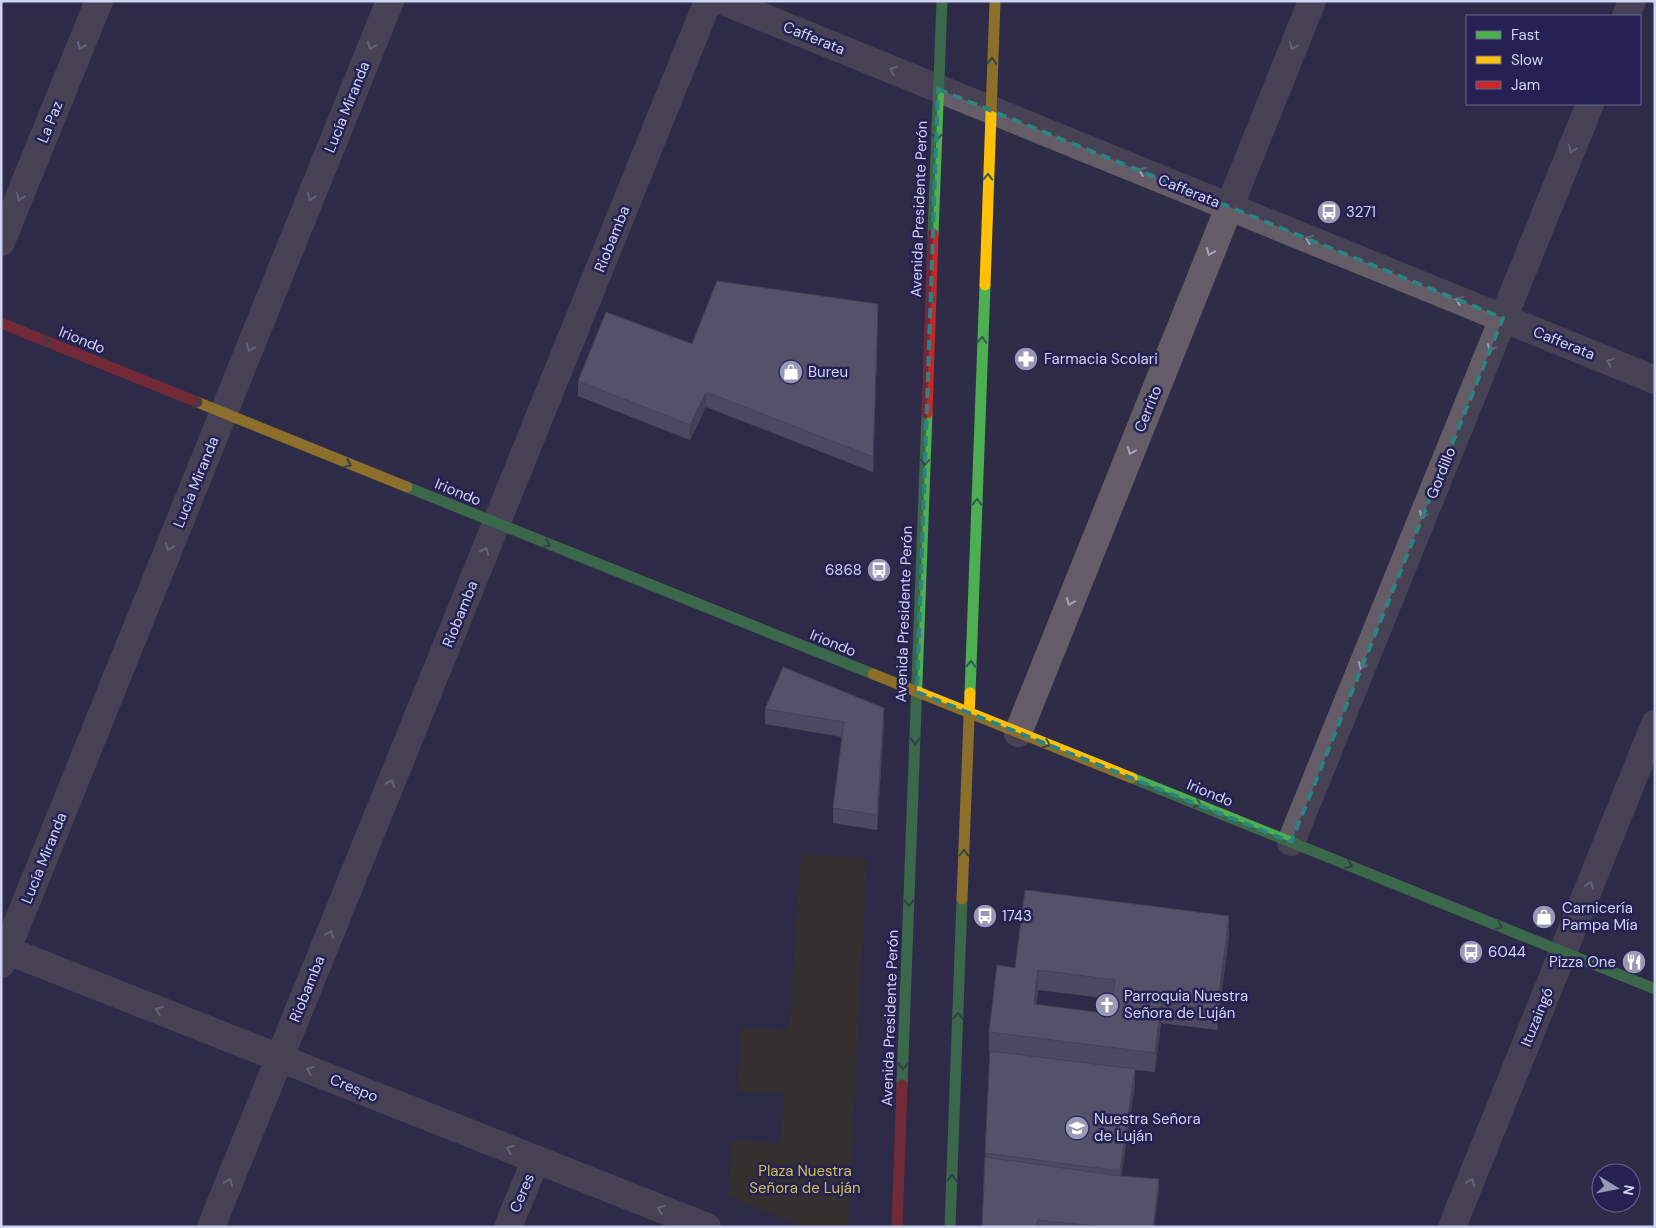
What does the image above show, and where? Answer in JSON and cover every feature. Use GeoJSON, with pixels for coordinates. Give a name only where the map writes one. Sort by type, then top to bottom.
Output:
{"type":"FeatureCollection","features":[{"type":"Feature","properties":{"kind":"main road","name":"Avenida Presidente Perón"},"geometry":{"type":"LineString","coordinates":[[897,1227],[942,1]]}},
{"type":"Feature","properties":{"kind":"main road"},"geometry":{"type":"LineString","coordinates":[[950,1227],[995,1]]}},
{"type":"Feature","properties":{"kind":"main road","name":"Iriondo"},"geometry":{"type":"LineString","coordinates":[[1,323],[496,524],[1655,989]]}},
{"type":"Feature","properties":{"kind":"street","name":"La Paz"},"geometry":{"type":"LineString","coordinates":[[1,242],[99,1]]}},
{"type":"Feature","properties":{"kind":"street","name":"Lucía Miranda"},"geometry":{"type":"LineString","coordinates":[[3,954],[390,1]]}},
{"type":"Feature","properties":{"kind":"street","name":"Riobamba"},"geometry":{"type":"LineString","coordinates":[[211,1227],[708,1]]}},
{"type":"Feature","properties":{"kind":"street","name":"Cafferata"},"geometry":{"type":"LineString","coordinates":[[723,1],[1655,380]]}},
{"type":"Feature","properties":{"kind":"street","name":"Cerrito"},"geometry":{"type":"LineString","coordinates":[[1018,733],[1228,206],[1312,1]]}},
{"type":"Feature","properties":{"kind":"street"},"geometry":{"type":"LineString","coordinates":[[1626,15],[1632,1]]}},
{"type":"Feature","properties":{"kind":"street","name":"Gordillo"},"geometry":{"type":"LineString","coordinates":[[1291,842],[1590,105]]}},
{"type":"Feature","properties":{"kind":"street","name":"Ituzaingó"},"geometry":{"type":"LineString","coordinates":[[1452,1227],[1655,724]]}},
{"type":"Feature","properties":{"kind":"street","name":"Crespo"},"geometry":{"type":"LineString","coordinates":[[3,954],[280,1058],[707,1227]]}},
{"type":"Feature","properties":{"kind":"street","name":"Ceres"},"geometry":{"type":"LineString","coordinates":[[508,1227],[536,1159]]}},
{"type":"Feature","properties":{"kind":"highlighted area"},"geometry":{"type":"Polygon","coordinates":[[[938,89],[1503,318],[1291,842],[917,692],[938,89]]]}},
{"type":"Feature","properties":{"kind":"green space","name":"Plaza Nuestra Señora de Luján"},"geometry":{"type":"Polygon","coordinates":[[[801,854],[867,858],[848,1227],[804,1227],[728,1196],[732,1140],[781,1143],[784,1094],[737,1091],[741,1027],[789,1030],[801,854]]]}},
{"type":"Feature","properties":{"kind":"building"},"geometry":{"type":"Polygon","coordinates":[[[717,281],[878,304],[873,457],[706,392],[690,425],[578,381],[606,312],[692,344],[717,281]]]}},
{"type":"Feature","properties":{"kind":"building"},"geometry":{"type":"Polygon","coordinates":[[[783,667],[884,708],[877,815],[833,808],[844,722],[765,709],[783,667]]]}},
{"type":"Feature","properties":{"kind":"building","name":"Parroquia Nuestra Señora de Luján"},"geometry":{"type":"Polygon","coordinates":[[[1025,890],[1229,916],[1217,1010],[1161,1003],[1155,1053],[989,1032],[997,965],[1015,968],[1025,890]],[[1038,970],[1034,1004],[1110,1014],[1115,980],[1038,970]]]}},
{"type":"Feature","properties":{"kind":"building"},"geometry":{"type":"Polygon","coordinates":[[[990,1051],[1135,1069],[1120,1171],[985,1153],[990,1051]]]}},
{"type":"Feature","properties":{"kind":"building"},"geometry":{"type":"Polygon","coordinates":[[[985,1157],[1120,1176],[1159,1179],[1153,1227],[1104,1227],[1038,1220],[1036,1227],[982,1227],[985,1157]]]}},
{"type":"Feature","properties":{"kind":"traffic: fast"},"geometry":{"type":"LineString","coordinates":[[933,234],[942,1]]}},
{"type":"Feature","properties":{"kind":"traffic: fast"},"geometry":{"type":"LineString","coordinates":[[970,693],[985,285]]}},
{"type":"Feature","properties":{"kind":"traffic: fast"},"geometry":{"type":"LineString","coordinates":[[902,1085],[927,413]]}},
{"type":"Feature","properties":{"kind":"traffic: fast"},"geometry":{"type":"LineString","coordinates":[[407,487],[873,674]]}},
{"type":"Feature","properties":{"kind":"traffic: fast"},"geometry":{"type":"LineString","coordinates":[[1132,778],[1655,989]]}},
{"type":"Feature","properties":{"kind":"traffic: fast"},"geometry":{"type":"LineString","coordinates":[[950,1227],[962,899]]}},
{"type":"Feature","properties":{"kind":"traffic: slow"},"geometry":{"type":"LineString","coordinates":[[985,285],[995,1]]}},
{"type":"Feature","properties":{"kind":"traffic: slow"},"geometry":{"type":"LineString","coordinates":[[197,402],[407,487]]}},
{"type":"Feature","properties":{"kind":"traffic: slow"},"geometry":{"type":"LineString","coordinates":[[873,674],[1132,778]]}},
{"type":"Feature","properties":{"kind":"traffic: slow"},"geometry":{"type":"LineString","coordinates":[[962,899],[970,693]]}},
{"type":"Feature","properties":{"kind":"traffic: jam"},"geometry":{"type":"LineString","coordinates":[[927,413],[933,234]]}},
{"type":"Feature","properties":{"kind":"traffic: jam"},"geometry":{"type":"LineString","coordinates":[[1,323],[197,402]]}},
{"type":"Feature","properties":{"kind":"traffic: jam"},"geometry":{"type":"LineString","coordinates":[[897,1227],[902,1085]]}},
{"type":"Feature","properties":{"kind":"place","name":"3271"},"geometry":{"type":"Point","coordinates":[1329,212]}},
{"type":"Feature","properties":{"kind":"place","name":"Farmacia Scolari"},"geometry":{"type":"Point","coordinates":[1026,359]}},
{"type":"Feature","properties":{"kind":"place","name":"Bureu"},"geometry":{"type":"Point","coordinates":[791,372]}},
{"type":"Feature","properties":{"kind":"place","name":"6868"},"geometry":{"type":"Point","coordinates":[879,570]}},
{"type":"Feature","properties":{"kind":"place","name":"1743"},"geometry":{"type":"Point","coordinates":[985,916]}},
{"type":"Feature","properties":{"kind":"place","name":"Carnicería Pampa Mía"},"geometry":{"type":"Point","coordinates":[1544,917]}},
{"type":"Feature","properties":{"kind":"place","name":"6044"},"geometry":{"type":"Point","coordinates":[1471,952]}},
{"type":"Feature","properties":{"kind":"place","name":"Pizza One"},"geometry":{"type":"Point","coordinates":[1634,962]}},
{"type":"Feature","properties":{"kind":"place","name":"Parroquia Nuestra Señora de Luján"},"geometry":{"type":"Point","coordinates":[1107,1005]}},
{"type":"Feature","properties":{"kind":"place","name":"Nuestra Señora de Luján"},"geometry":{"type":"Point","coordinates":[1077,1128]}}]}
